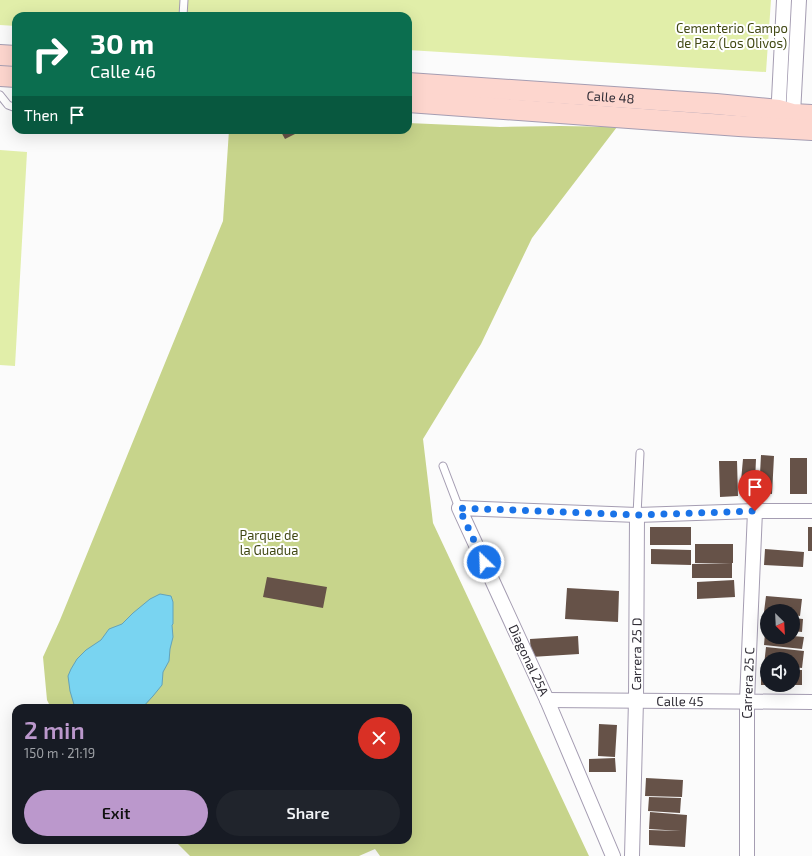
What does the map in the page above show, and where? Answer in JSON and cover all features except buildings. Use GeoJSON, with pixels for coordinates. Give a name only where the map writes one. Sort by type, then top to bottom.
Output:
{"type":"FeatureCollection","features":[{"type":"Feature","properties":{"kind":"main road"},"geometry":{"type":"LineString","coordinates":[[0,55],[12,56]]}},
{"type":"Feature","properties":{"kind":"main road"},"geometry":{"type":"LineString","coordinates":[[0,76],[12,76]]}},
{"type":"Feature","properties":{"kind":"main road","name":"Calle 48"},"geometry":{"type":"LineString","coordinates":[[412,83],[708,103],[795,121]]}},
{"type":"Feature","properties":{"kind":"main road","name":"Calle 48"},"geometry":{"type":"LineString","coordinates":[[412,102],[724,125],[795,121]]}},
{"type":"Feature","properties":{"kind":"street"},"geometry":{"type":"LineString","coordinates":[[784,0],[795,121]]}},
{"type":"Feature","properties":{"kind":"street"},"geometry":{"type":"LineString","coordinates":[[795,121],[799,0]]}},
{"type":"Feature","properties":{"kind":"street"},"geometry":{"type":"LineString","coordinates":[[459,508],[637,515],[755,511],[812,511]]}},
{"type":"Feature","properties":{"kind":"street","name":"Diagonal 25A"},"geometry":{"type":"LineString","coordinates":[[459,508],[547,700],[613,856]]}},
{"type":"Feature","properties":{"kind":"street","name":"Carrera 25 C"},"geometry":{"type":"LineString","coordinates":[[747,856],[747,701],[755,511]]}},
{"type":"Feature","properties":{"kind":"street","name":"Carrera 25 D"},"geometry":{"type":"LineString","coordinates":[[632,856],[636,700],[637,515]]}},
{"type":"Feature","properties":{"kind":"street","name":"Calle 45"},"geometry":{"type":"LineString","coordinates":[[547,700],[812,702]]}},
{"type":"Feature","properties":{"kind":"lane"},"geometry":{"type":"LineString","coordinates":[[183,12],[184,0]]}},
{"type":"Feature","properties":{"kind":"lane"},"geometry":{"type":"LineString","coordinates":[[0,95],[8,105],[12,106]]}},
{"type":"Feature","properties":{"kind":"lane","name":"Carrera 25 D"},"geometry":{"type":"LineString","coordinates":[[637,515],[640,453]]}},
{"type":"Feature","properties":{"kind":"lane","name":"Diagonal 25A"},"geometry":{"type":"LineString","coordinates":[[444,466],[459,508]]}},
{"type":"Feature","properties":{"kind":"green space","name":"Cementerio Campo de Paz (Los Olivos)"},"geometry":{"type":"Polygon","coordinates":[[[0,0],[771,0],[766,72],[412,50],[412,12],[12,12],[12,26],[0,25],[0,0]]]}},
{"type":"Feature","properties":{"kind":"green space","name":"Parque de la Guadua"},"geometry":{"type":"Polygon","coordinates":[[[412,123],[500,127],[617,127],[532,238],[481,344],[423,439],[433,523],[589,856],[380,856],[375,849],[359,856],[190,856],[178,844],[412,844],[412,704],[49,704],[47,700],[43,657],[60,620],[223,221],[229,134],[412,134],[412,123]]]}},
{"type":"Feature","properties":{"kind":"green space"},"geometry":{"type":"Polygon","coordinates":[[[0,150],[27,152],[15,366],[0,365],[0,150]]]}},
{"type":"Feature","properties":{"kind":"water"},"geometry":{"type":"Polygon","coordinates":[[[160,594],[171,596],[173,602],[173,637],[169,661],[163,672],[162,685],[146,704],[74,704],[68,676],[77,659],[86,650],[101,640],[109,629],[122,624],[150,599],[160,594]]]}},
{"type":"Feature","properties":{"kind":"route"},"geometry":{"type":"LineString","coordinates":[[484,562],[459,508],[637,515],[755,511]]}}]}
